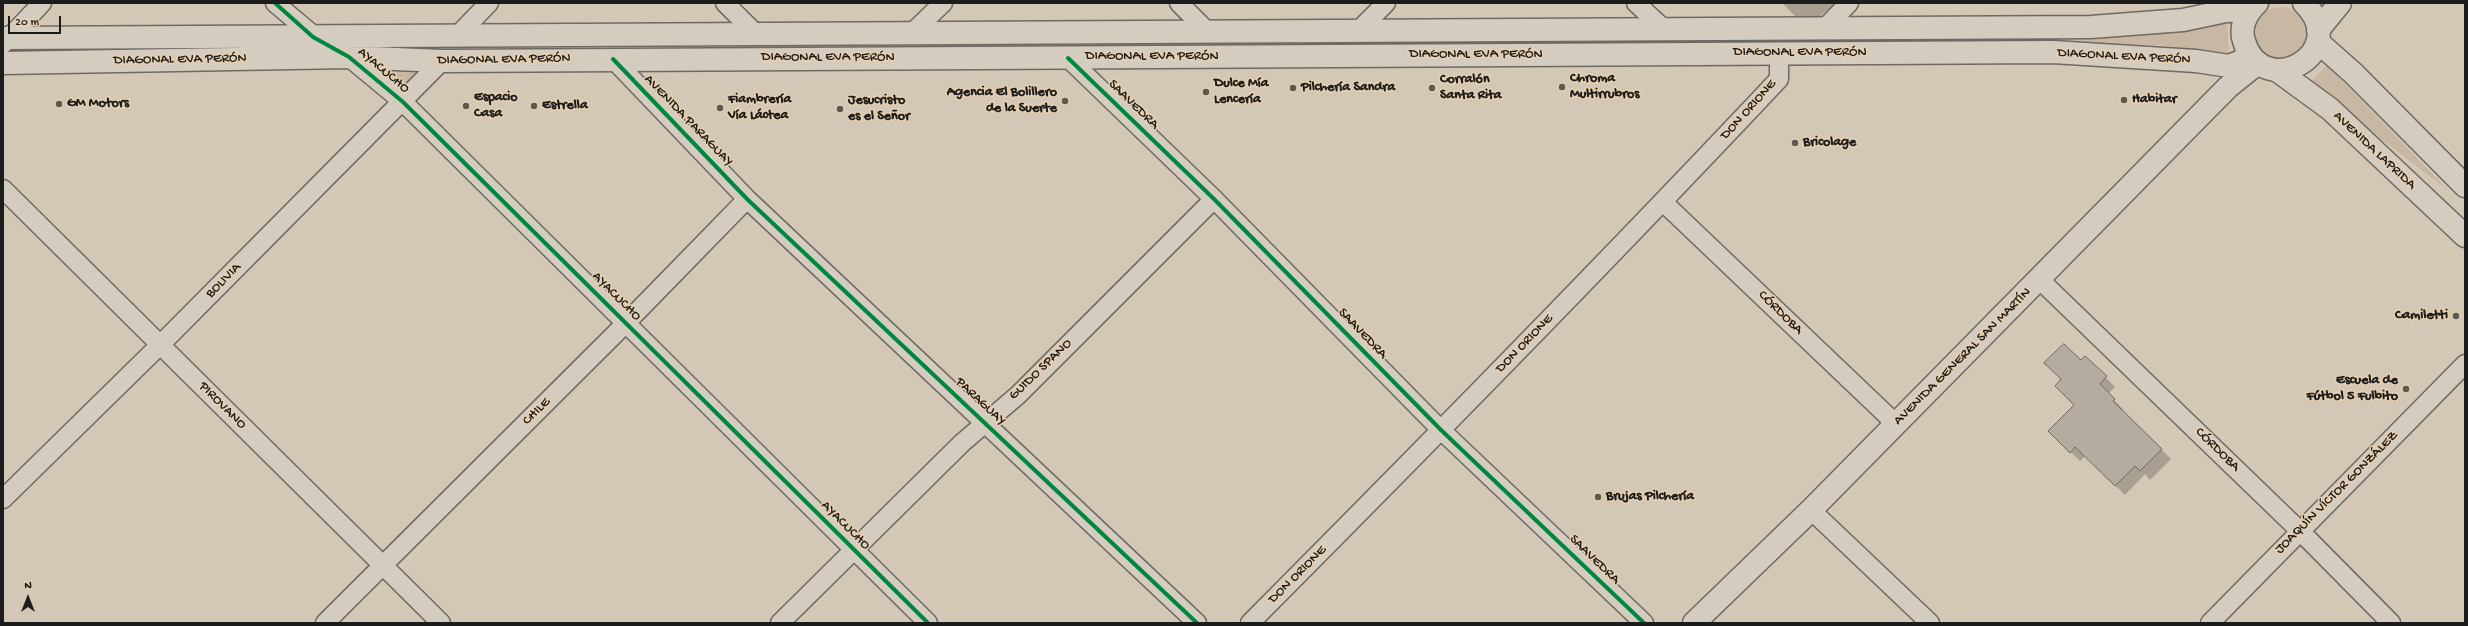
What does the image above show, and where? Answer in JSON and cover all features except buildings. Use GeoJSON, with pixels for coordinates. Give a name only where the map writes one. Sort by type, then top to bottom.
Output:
{"type":"FeatureCollection","features":[{"type":"Feature","properties":{"kind":"main road"},"geometry":{"type":"LineString","coordinates":[[2304,3],[2311,10],[2318,36],[2353,74],[2465,186]]}},
{"type":"Feature","properties":{"kind":"main road"},"geometry":{"type":"LineString","coordinates":[[2254,7],[2245,19],[2251,53],[2278,70],[2299,66],[2314,51],[2318,36],[2340,3]]}},
{"type":"Feature","properties":{"kind":"main road","name":"DIAGONAL EVA PERÓN"},"geometry":{"type":"LineString","coordinates":[[4,40],[913,32],[1208,32],[2091,27],[2183,20],[2221,7],[2254,7]]}},
{"type":"Feature","properties":{"kind":"main road","name":"DIAGONAL EVA PERÓN"},"geometry":{"type":"LineString","coordinates":[[3,63],[349,57],[442,61],[2054,52],[2196,61],[2230,66]]}},
{"type":"Feature","properties":{"kind":"main road"},"geometry":{"type":"LineString","coordinates":[[2228,87],[2230,66],[2251,53]]}},
{"type":"Feature","properties":{"kind":"main road","name":"AVENIDA GENERAL SAN MARTÍN"},"geometry":{"type":"LineString","coordinates":[[1694,623],[1811,510],[2040,280],[2228,87],[2251,53]]}},
{"type":"Feature","properties":{"kind":"main road","name":"AVENIDA LAPRIDA"},"geometry":{"type":"LineString","coordinates":[[2278,70],[2330,109],[2465,236]]}},
{"type":"Feature","properties":{"kind":"street"},"geometry":{"type":"LineString","coordinates":[[4,40],[42,3]]}},
{"type":"Feature","properties":{"kind":"street","name":"AYACUCHO"},"geometry":{"type":"LineString","coordinates":[[275,3],[313,37],[349,57],[403,102],[627,322],[928,623]]}},
{"type":"Feature","properties":{"kind":"street"},"geometry":{"type":"LineString","coordinates":[[457,36],[490,3]]}},
{"type":"Feature","properties":{"kind":"street"},"geometry":{"type":"LineString","coordinates":[[725,3],[755,33]]}},
{"type":"Feature","properties":{"kind":"street"},"geometry":{"type":"LineString","coordinates":[[913,32],[943,3]]}},
{"type":"Feature","properties":{"kind":"street"},"geometry":{"type":"LineString","coordinates":[[1179,3],[1208,32]]}},
{"type":"Feature","properties":{"kind":"street"},"geometry":{"type":"LineString","coordinates":[[1359,30],[1386,3]]}},
{"type":"Feature","properties":{"kind":"street"},"geometry":{"type":"LineString","coordinates":[[1636,3],[1664,29]]}},
{"type":"Feature","properties":{"kind":"street"},"geometry":{"type":"LineString","coordinates":[[1825,28],[1849,3]]}},
{"type":"Feature","properties":{"kind":"street","name":"DON ORIONE"},"geometry":{"type":"LineString","coordinates":[[1250,623],[1663,202],[1779,79],[1779,53]]}},
{"type":"Feature","properties":{"kind":"street","name":"SAAVEDRA"},"geometry":{"type":"LineString","coordinates":[[1068,58],[1214,199],[1441,430],[1644,623]]}},
{"type":"Feature","properties":{"kind":"street","name":"AVENIDA PARAGUAY"},"geometry":{"type":"LineString","coordinates":[[613,59],[747,199]]}},
{"type":"Feature","properties":{"kind":"street","name":"BOLIVIA"},"geometry":{"type":"LineString","coordinates":[[3,499],[161,344],[403,102],[442,61]]}},
{"type":"Feature","properties":{"kind":"street","name":"PIROVANO"},"geometry":{"type":"LineString","coordinates":[[3,189],[441,623]]}},
{"type":"Feature","properties":{"kind":"street","name":"CHILE"},"geometry":{"type":"LineString","coordinates":[[325,623],[627,322],[747,199]]}},
{"type":"Feature","properties":{"kind":"street","name":"PARAGUAY"},"geometry":{"type":"LineString","coordinates":[[747,199],[1197,623]]}},
{"type":"Feature","properties":{"kind":"street","name":"GUIDO SPANO"},"geometry":{"type":"LineString","coordinates":[[780,623],[985,422],[1018,395],[1214,199]]}},
{"type":"Feature","properties":{"kind":"street","name":"CÓRDOBA"},"geometry":{"type":"LineString","coordinates":[[1663,202],[1896,424]]}},
{"type":"Feature","properties":{"kind":"street","name":"CÓRDOBA"},"geometry":{"type":"LineString","coordinates":[[2040,280],[2300,531],[2391,623]]}},
{"type":"Feature","properties":{"kind":"street","name":"JOAQUÍN VÍCTOR GONZÁLEZ"},"geometry":{"type":"LineString","coordinates":[[2210,623],[2465,364]]}},
{"type":"Feature","properties":{"kind":"street"},"geometry":{"type":"LineString","coordinates":[[1811,510],[1930,623]]}},
{"type":"Feature","properties":{"kind":"shaded area"},"geometry":{"type":"Polygon","coordinates":[[[2276,7],[2286,7],[2295,11],[2303,19],[2307,28],[2307,38],[2303,47],[2295,55],[2286,59],[2276,59],[2267,55],[2259,47],[2255,38],[2255,28],[2259,19],[2267,11],[2276,7]]]}},
{"type":"Feature","properties":{"kind":"shaded area"},"geometry":{"type":"Polygon","coordinates":[[[2227,20],[2229,55],[2160,45],[2058,44],[2058,39],[2182,31],[2227,20]]]}},
{"type":"Feature","properties":{"kind":"shaded area"},"geometry":{"type":"Polygon","coordinates":[[[2327,65],[2449,191],[2309,84],[2327,65]]]}},
{"type":"Feature","properties":{"kind":"shaded area"},"geometry":{"type":"Polygon","coordinates":[[[424,70],[405,88],[384,72],[424,70]]]}},
{"type":"Feature","properties":{"kind":"cycle path"},"geometry":{"type":"LineString","coordinates":[[275,3],[313,37],[349,57],[403,102],[928,623]]}},
{"type":"Feature","properties":{"kind":"cycle path"},"geometry":{"type":"LineString","coordinates":[[1068,58],[1214,199],[1441,430],[1644,623]]}},
{"type":"Feature","properties":{"kind":"cycle path"},"geometry":{"type":"LineString","coordinates":[[613,59],[747,199],[1197,623]]}},
{"type":"Feature","properties":{"kind":"place","name":"Chroma Multirrubros"},"geometry":{"type":"Point","coordinates":[1562,87]}},
{"type":"Feature","properties":{"kind":"place","name":"Pilchería Sandra"},"geometry":{"type":"Point","coordinates":[1293,88]}},
{"type":"Feature","properties":{"kind":"place","name":"Corralón Santa Rita"},"geometry":{"type":"Point","coordinates":[1432,88]}},
{"type":"Feature","properties":{"kind":"place","name":"Dulce Mía Lencería"},"geometry":{"type":"Point","coordinates":[1206,92]}},
{"type":"Feature","properties":{"kind":"place","name":"Habitar"},"geometry":{"type":"Point","coordinates":[2124,100]}},
{"type":"Feature","properties":{"kind":"place","name":"Agencia El Bolillero de la Suerte"},"geometry":{"type":"Point","coordinates":[1065,101]}},
{"type":"Feature","properties":{"kind":"place","name":"GM Motors"},"geometry":{"type":"Point","coordinates":[59,104]}},
{"type":"Feature","properties":{"kind":"place","name":"Espacio Casa"},"geometry":{"type":"Point","coordinates":[466,106]}},
{"type":"Feature","properties":{"kind":"place","name":"Estrella"},"geometry":{"type":"Point","coordinates":[534,106]}},
{"type":"Feature","properties":{"kind":"place","name":"Fiambrería Vía Láctea"},"geometry":{"type":"Point","coordinates":[720,108]}},
{"type":"Feature","properties":{"kind":"place","name":"Jesucristo es el Señor"},"geometry":{"type":"Point","coordinates":[840,109]}},
{"type":"Feature","properties":{"kind":"place","name":"Bricolage"},"geometry":{"type":"Point","coordinates":[1795,143]}},
{"type":"Feature","properties":{"kind":"place","name":"Camiletti"},"geometry":{"type":"Point","coordinates":[2456,316]}},
{"type":"Feature","properties":{"kind":"place","name":"Escuela de Fútbol 5 Fulbito"},"geometry":{"type":"Point","coordinates":[2406,389]}},
{"type":"Feature","properties":{"kind":"place","name":"Brujas Pilchería"},"geometry":{"type":"Point","coordinates":[1598,497]}}]}
